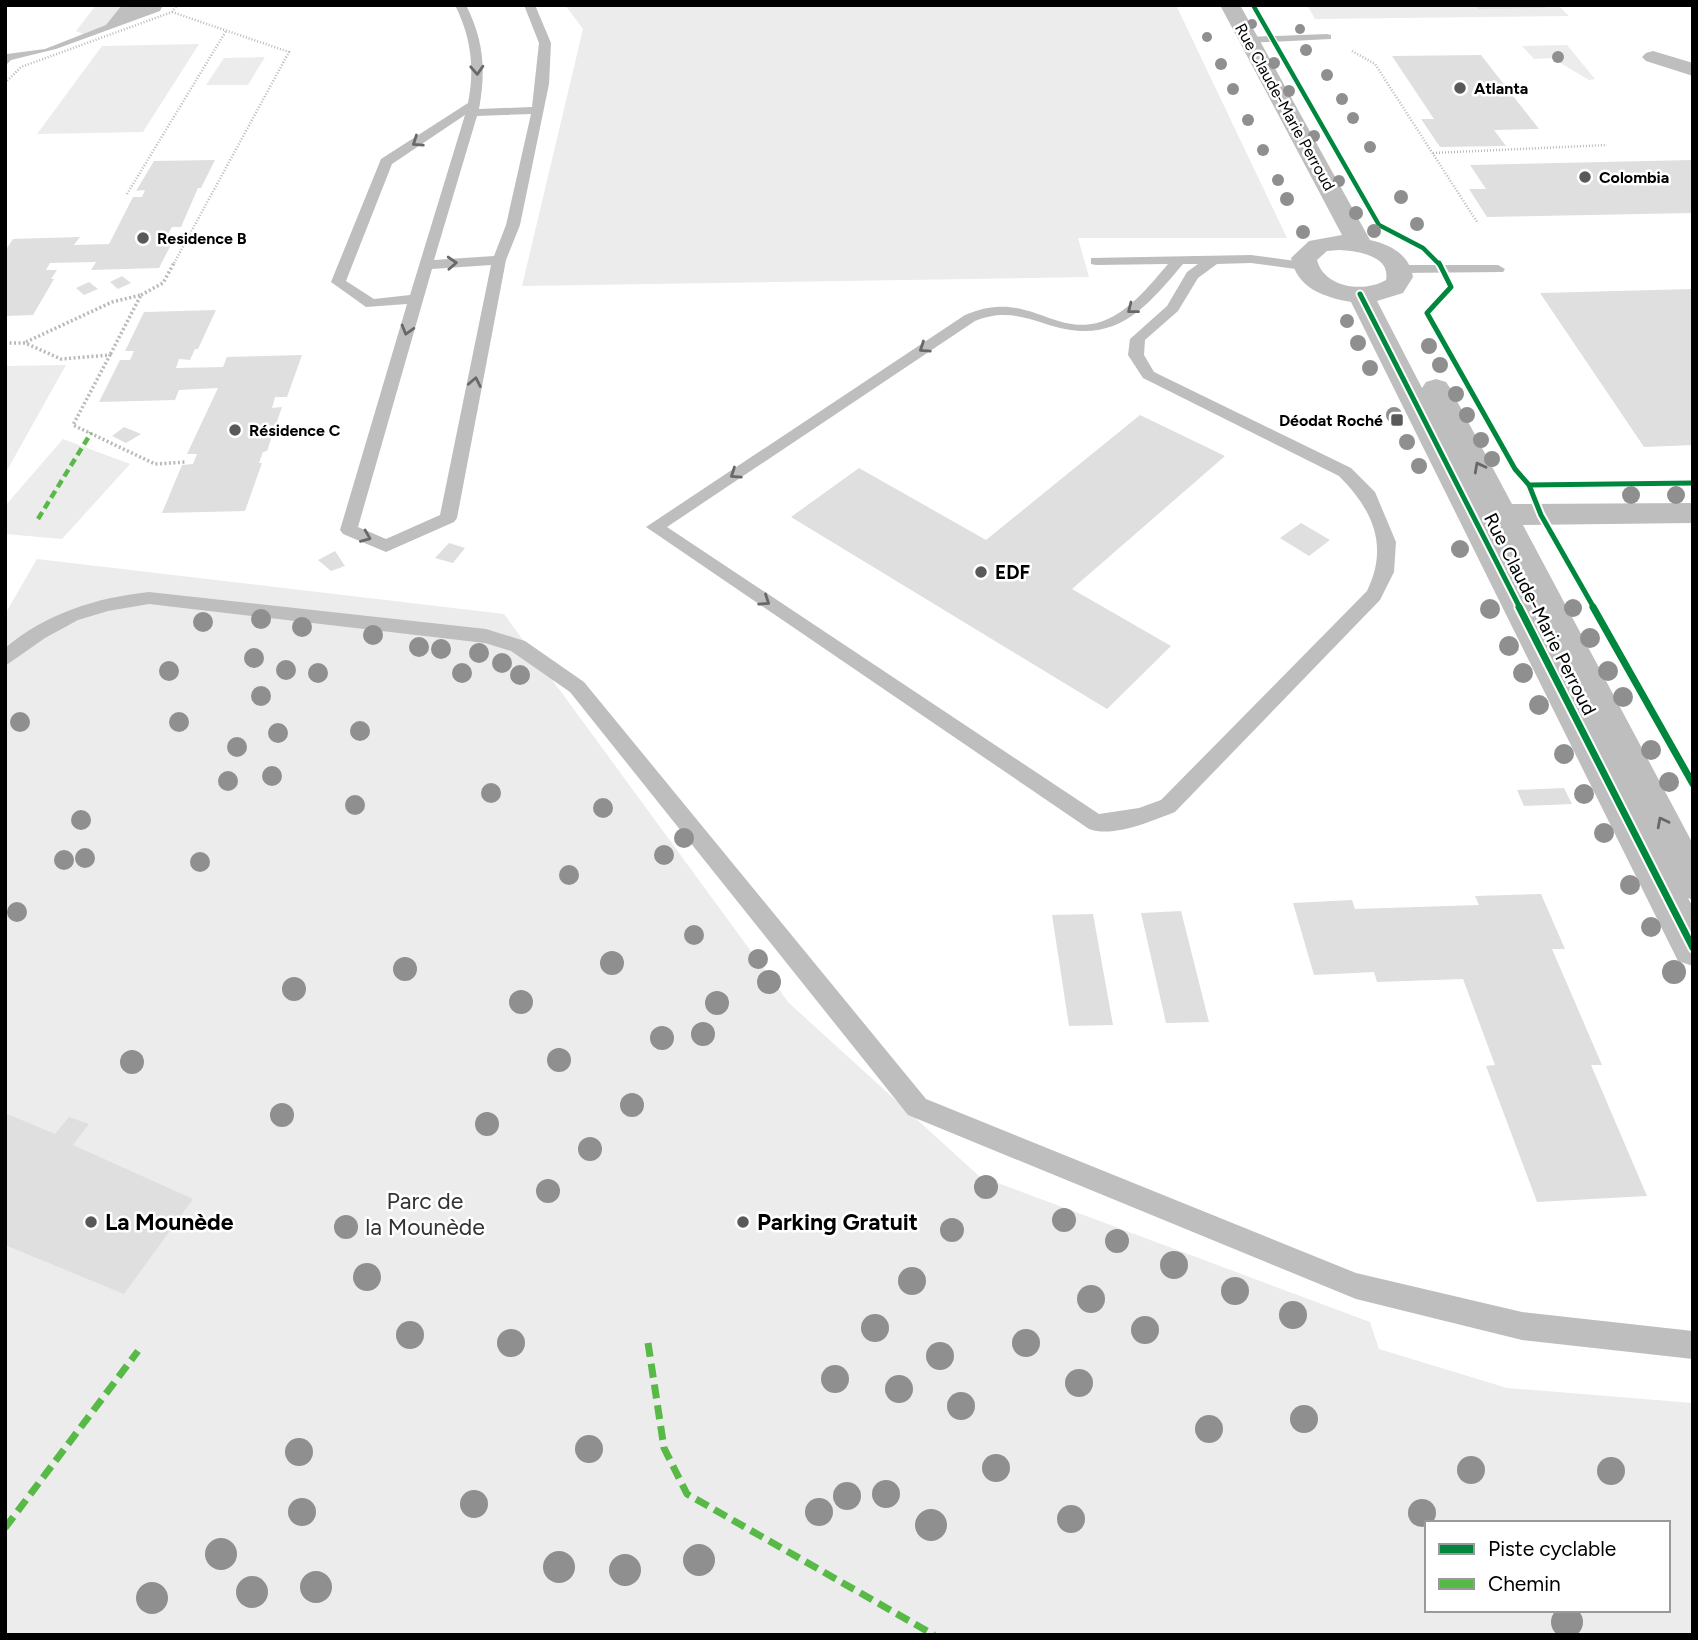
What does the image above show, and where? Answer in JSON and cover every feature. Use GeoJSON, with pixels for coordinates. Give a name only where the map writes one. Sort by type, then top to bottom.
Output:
{"type":"FeatureCollection","features":[{"type":"Feature","properties":{"kind":"street","name":"Rue Claude-Marie Perroud"},"geometry":{"type":"LineString","coordinates":[[1209,5],[1265,116]]}},
{"type":"Feature","properties":{"kind":"street","name":"Rue Claude-Marie Perroud"},"geometry":{"type":"LineString","coordinates":[[1230,5],[1360,245]]}},
{"type":"Feature","properties":{"kind":"street"},"geometry":{"type":"LineString","coordinates":[[1653,57],[1693,70]]}},
{"type":"Feature","properties":{"kind":"street"},"geometry":{"type":"LineString","coordinates":[[1325,235],[1360,245],[1385,255],[1381,285],[1323,285],[1310,276],[1303,266],[1304,258],[1325,235]]}},
{"type":"Feature","properties":{"kind":"street","name":"Rue Claude-Marie Perroud"},"geometry":{"type":"LineString","coordinates":[[1381,285],[1504,515],[1693,883]]}},
{"type":"Feature","properties":{"kind":"street","name":"Rue Claude-Marie Perroud"},"geometry":{"type":"LineString","coordinates":[[1381,285],[1693,948]]}},
{"type":"Feature","properties":{"kind":"street"},"geometry":{"type":"LineString","coordinates":[[1504,515],[1693,513]]}},
{"type":"Feature","properties":{"kind":"lane"},"geometry":{"type":"LineString","coordinates":[[460,5],[472,27],[479,76],[473,109],[349,530],[386,545],[448,518],[499,260],[513,225],[543,83],[545,43],[529,5]]}},
{"type":"Feature","properties":{"kind":"lane"},"geometry":{"type":"LineString","coordinates":[[1248,40],[1326,37]]}},
{"type":"Feature","properties":{"kind":"lane"},"geometry":{"type":"LineString","coordinates":[[416,299],[371,304],[338,282],[386,162],[473,109],[537,110]]}},
{"type":"Feature","properties":{"kind":"lane"},"geometry":{"type":"LineString","coordinates":[[426,265],[499,260]]}},
{"type":"Feature","properties":{"kind":"lane"},"geometry":{"type":"LineString","coordinates":[[1179,260],[1145,299],[1116,321],[1092,330],[1068,329],[1020,312],[994,309],[970,317],[655,527],[1096,822],[1140,816],[1168,806],[1374,595],[1385,572],[1387,542],[1369,496],[1345,472],[1148,375],[1136,355],[1138,339],[1173,307],[1192,275],[1213,260]]}},
{"type":"Feature","properties":{"kind":"lane"},"geometry":{"type":"LineString","coordinates":[[1096,261],[1277,260],[1303,266]]}},
{"type":"Feature","properties":{"kind":"lane"},"geometry":{"type":"LineString","coordinates":[[1381,285],[1498,269]]}},
{"type":"Feature","properties":{"kind":"lane"},"geometry":{"type":"LineString","coordinates":[[5,659],[30,636],[74,612],[110,602],[149,598],[399,624],[486,636],[518,646],[577,687],[917,1107],[1356,1286],[1522,1326],[1693,1345]]}},
{"type":"Feature","properties":{"kind":"path"},"geometry":{"type":"LineString","coordinates":[[5,83],[21,66],[68,52],[172,12],[177,5]]}},
{"type":"Feature","properties":{"kind":"path"},"geometry":{"type":"LineString","coordinates":[[25,343],[112,302],[141,295],[163,283],[289,51],[172,12]]}},
{"type":"Feature","properties":{"kind":"path"},"geometry":{"type":"LineString","coordinates":[[127,194],[226,31]]}},
{"type":"Feature","properties":{"kind":"path"},"geometry":{"type":"LineString","coordinates":[[1326,37],[1374,64],[1477,222]]}},
{"type":"Feature","properties":{"kind":"path"},"geometry":{"type":"LineString","coordinates":[[1432,153],[1607,145]]}},
{"type":"Feature","properties":{"kind":"path"},"geometry":{"type":"LineString","coordinates":[[141,295],[73,425],[155,464],[186,462]]}},
{"type":"Feature","properties":{"kind":"path"},"geometry":{"type":"LineString","coordinates":[[5,343],[25,343],[61,359],[110,355]]}},
{"type":"Feature","properties":{"kind":"green space"},"geometry":{"type":"Polygon","coordinates":[[[96,5],[122,5],[107,25],[83,34],[76,31],[96,5]]]}},
{"type":"Feature","properties":{"kind":"green space"},"geometry":{"type":"Polygon","coordinates":[[[565,5],[1176,5],[1287,238],[1078,238],[1089,277],[522,286],[583,29],[565,5]]]}},
{"type":"Feature","properties":{"kind":"green space"},"geometry":{"type":"Polygon","coordinates":[[[1307,5],[1560,7],[1569,16],[1315,19],[1307,5]]]}},
{"type":"Feature","properties":{"kind":"green space"},"geometry":{"type":"Polygon","coordinates":[[[199,44],[143,132],[37,134],[102,46],[199,44]]]}},
{"type":"Feature","properties":{"kind":"green space"},"geometry":{"type":"Polygon","coordinates":[[[1567,45],[1595,79],[1589,80],[1552,58],[1534,59],[1522,46],[1567,45]]]}},
{"type":"Feature","properties":{"kind":"green space"},"geometry":{"type":"Polygon","coordinates":[[[265,57],[248,85],[206,85],[224,58],[265,57]]]}},
{"type":"Feature","properties":{"kind":"green space"},"geometry":{"type":"Polygon","coordinates":[[[66,365],[5,474],[5,366],[66,365]]]}},
{"type":"Feature","properties":{"kind":"green space"},"geometry":{"type":"Polygon","coordinates":[[[63,439],[130,464],[62,539],[5,534],[5,506],[63,439]]]}},
{"type":"Feature","properties":{"kind":"green space","name":"Parc de la Mounède"},"geometry":{"type":"Polygon","coordinates":[[[37,559],[504,614],[789,1003],[979,1176],[1370,1322],[1379,1349],[1507,1388],[1693,1403],[1693,1635],[5,1635],[5,614],[37,559]]]}},
{"type":"Feature","properties":{"kind":"shaded area"},"geometry":{"type":"Polygon","coordinates":[[[122,5],[163,5],[160,11],[56,49],[11,60],[5,66],[7,54],[45,49],[106,25],[122,5]]]}},
{"type":"Feature","properties":{"kind":"building"},"geometry":{"type":"Polygon","coordinates":[[[1476,5],[1545,5],[1545,8],[1478,9],[1476,5]]]}},
{"type":"Feature","properties":{"kind":"building","name":"Atlanta"},"geometry":{"type":"Polygon","coordinates":[[[1481,55],[1539,129],[1494,130],[1506,146],[1440,147],[1421,119],[1434,119],[1392,56],[1481,55]]]}},
{"type":"Feature","properties":{"kind":"building","name":"Residence B"},"geometry":{"type":"Polygon","coordinates":[[[215,160],[201,188],[198,188],[181,227],[172,227],[168,234],[176,235],[159,268],[91,270],[96,262],[50,263],[46,270],[57,270],[33,315],[5,316],[5,251],[13,239],[80,237],[74,245],[109,244],[133,197],[142,197],[145,190],[136,191],[154,161],[215,160]]]}},
{"type":"Feature","properties":{"kind":"building","name":"Colombia"},"geometry":{"type":"Polygon","coordinates":[[[1693,160],[1693,213],[1487,217],[1469,189],[1486,189],[1470,165],[1693,160]]]}},
{"type":"Feature","properties":{"kind":"building"},"geometry":{"type":"Polygon","coordinates":[[[122,276],[131,283],[118,289],[110,282],[122,276]]]}},
{"type":"Feature","properties":{"kind":"building"},"geometry":{"type":"Polygon","coordinates":[[[89,282],[98,289],[84,295],[76,288],[89,282]]]}},
{"type":"Feature","properties":{"kind":"building"},"geometry":{"type":"Polygon","coordinates":[[[1693,289],[1693,445],[1644,447],[1540,293],[1693,289]]]}},
{"type":"Feature","properties":{"kind":"building","name":"Résidence C"},"geometry":{"type":"Polygon","coordinates":[[[216,310],[198,349],[195,349],[190,360],[179,359],[176,368],[223,367],[227,357],[302,355],[287,397],[275,397],[272,408],[282,407],[267,451],[263,452],[259,463],[262,463],[245,511],[162,513],[182,465],[193,464],[197,454],[187,454],[218,388],[179,390],[175,400],[99,402],[120,360],[130,360],[134,351],[125,351],[144,312],[216,310]]]}},
{"type":"Feature","properties":{"kind":"building","name":"EDF"},"geometry":{"type":"Polygon","coordinates":[[[1140,415],[1225,456],[1072,589],[1171,646],[1107,709],[791,517],[859,468],[986,540],[1140,415]]]}},
{"type":"Feature","properties":{"kind":"building"},"geometry":{"type":"Polygon","coordinates":[[[124,427],[141,434],[126,443],[112,436],[124,427]]]}},
{"type":"Feature","properties":{"kind":"building"},"geometry":{"type":"Polygon","coordinates":[[[1301,523],[1330,540],[1309,556],[1280,538],[1301,523]]]}},
{"type":"Feature","properties":{"kind":"building"},"geometry":{"type":"Polygon","coordinates":[[[449,543],[465,548],[453,563],[435,558],[449,543]]]}},
{"type":"Feature","properties":{"kind":"building"},"geometry":{"type":"Polygon","coordinates":[[[335,551],[345,566],[331,571],[318,560],[335,551]]]}},
{"type":"Feature","properties":{"kind":"building"},"geometry":{"type":"Polygon","coordinates":[[[1564,788],[1572,804],[1524,806],[1517,790],[1564,788]]]}},
{"type":"Feature","properties":{"kind":"building"},"geometry":{"type":"Polygon","coordinates":[[[1541,894],[1565,949],[1552,949],[1602,1065],[1591,1065],[1647,1196],[1537,1202],[1486,1066],[1495,1065],[1463,979],[1377,982],[1374,972],[1314,975],[1293,903],[1352,900],[1355,909],[1479,905],[1475,896],[1541,894]]]}},
{"type":"Feature","properties":{"kind":"building"},"geometry":{"type":"Polygon","coordinates":[[[1181,911],[1209,1022],[1166,1023],[1141,913],[1181,911]]]}},
{"type":"Feature","properties":{"kind":"building"},"geometry":{"type":"Polygon","coordinates":[[[1093,914],[1113,1025],[1069,1026],[1052,915],[1093,914]]]}},
{"type":"Feature","properties":{"kind":"building","name":"La Mounède"},"geometry":{"type":"Polygon","coordinates":[[[5,1113],[55,1134],[69,1117],[89,1124],[73,1145],[193,1199],[124,1294],[5,1245],[5,1113]]]}},
{"type":"Feature","properties":{"kind":"marked path"},"geometry":{"type":"LineString","coordinates":[[38,519],[91,433]]}},
{"type":"Feature","properties":{"kind":"marked path"},"geometry":{"type":"LineString","coordinates":[[648,1343],[664,1448],[687,1494],[934,1635]]}},
{"type":"Feature","properties":{"kind":"marked path"},"geometry":{"type":"LineString","coordinates":[[5,1528],[138,1351]]}},
{"type":"Feature","properties":{"kind":"cycle path"},"geometry":{"type":"LineString","coordinates":[[1253,5],[1379,225],[1423,248],[1447,275],[1451,287],[1427,313],[1515,469],[1529,485],[1541,515],[1693,784]]}},
{"type":"Feature","properties":{"kind":"cycle path"},"geometry":{"type":"LineString","coordinates":[[1360,294],[1693,948]]}},
{"type":"Feature","properties":{"kind":"cycle path"},"geometry":{"type":"LineString","coordinates":[[1529,485],[1693,483]]}},
{"type":"Feature","properties":{"kind":"place","name":"Atlanta"},"geometry":{"type":"Point","coordinates":[1460,88]}},
{"type":"Feature","properties":{"kind":"place","name":"Colombia"},"geometry":{"type":"Point","coordinates":[1585,177]}},
{"type":"Feature","properties":{"kind":"place","name":"Residence B"},"geometry":{"type":"Point","coordinates":[143,238]}},
{"type":"Feature","properties":{"kind":"place","name":"Déodat Roché"},"geometry":{"type":"Point","coordinates":[1397,420]}},
{"type":"Feature","properties":{"kind":"place","name":"Résidence C"},"geometry":{"type":"Point","coordinates":[235,430]}},
{"type":"Feature","properties":{"kind":"place","name":"EDF"},"geometry":{"type":"Point","coordinates":[981,572]}},
{"type":"Feature","properties":{"kind":"place","name":"La Mounède"},"geometry":{"type":"Point","coordinates":[91,1222]}},
{"type":"Feature","properties":{"kind":"place","name":"Parking Gratuit"},"geometry":{"type":"Point","coordinates":[743,1222]}}]}
